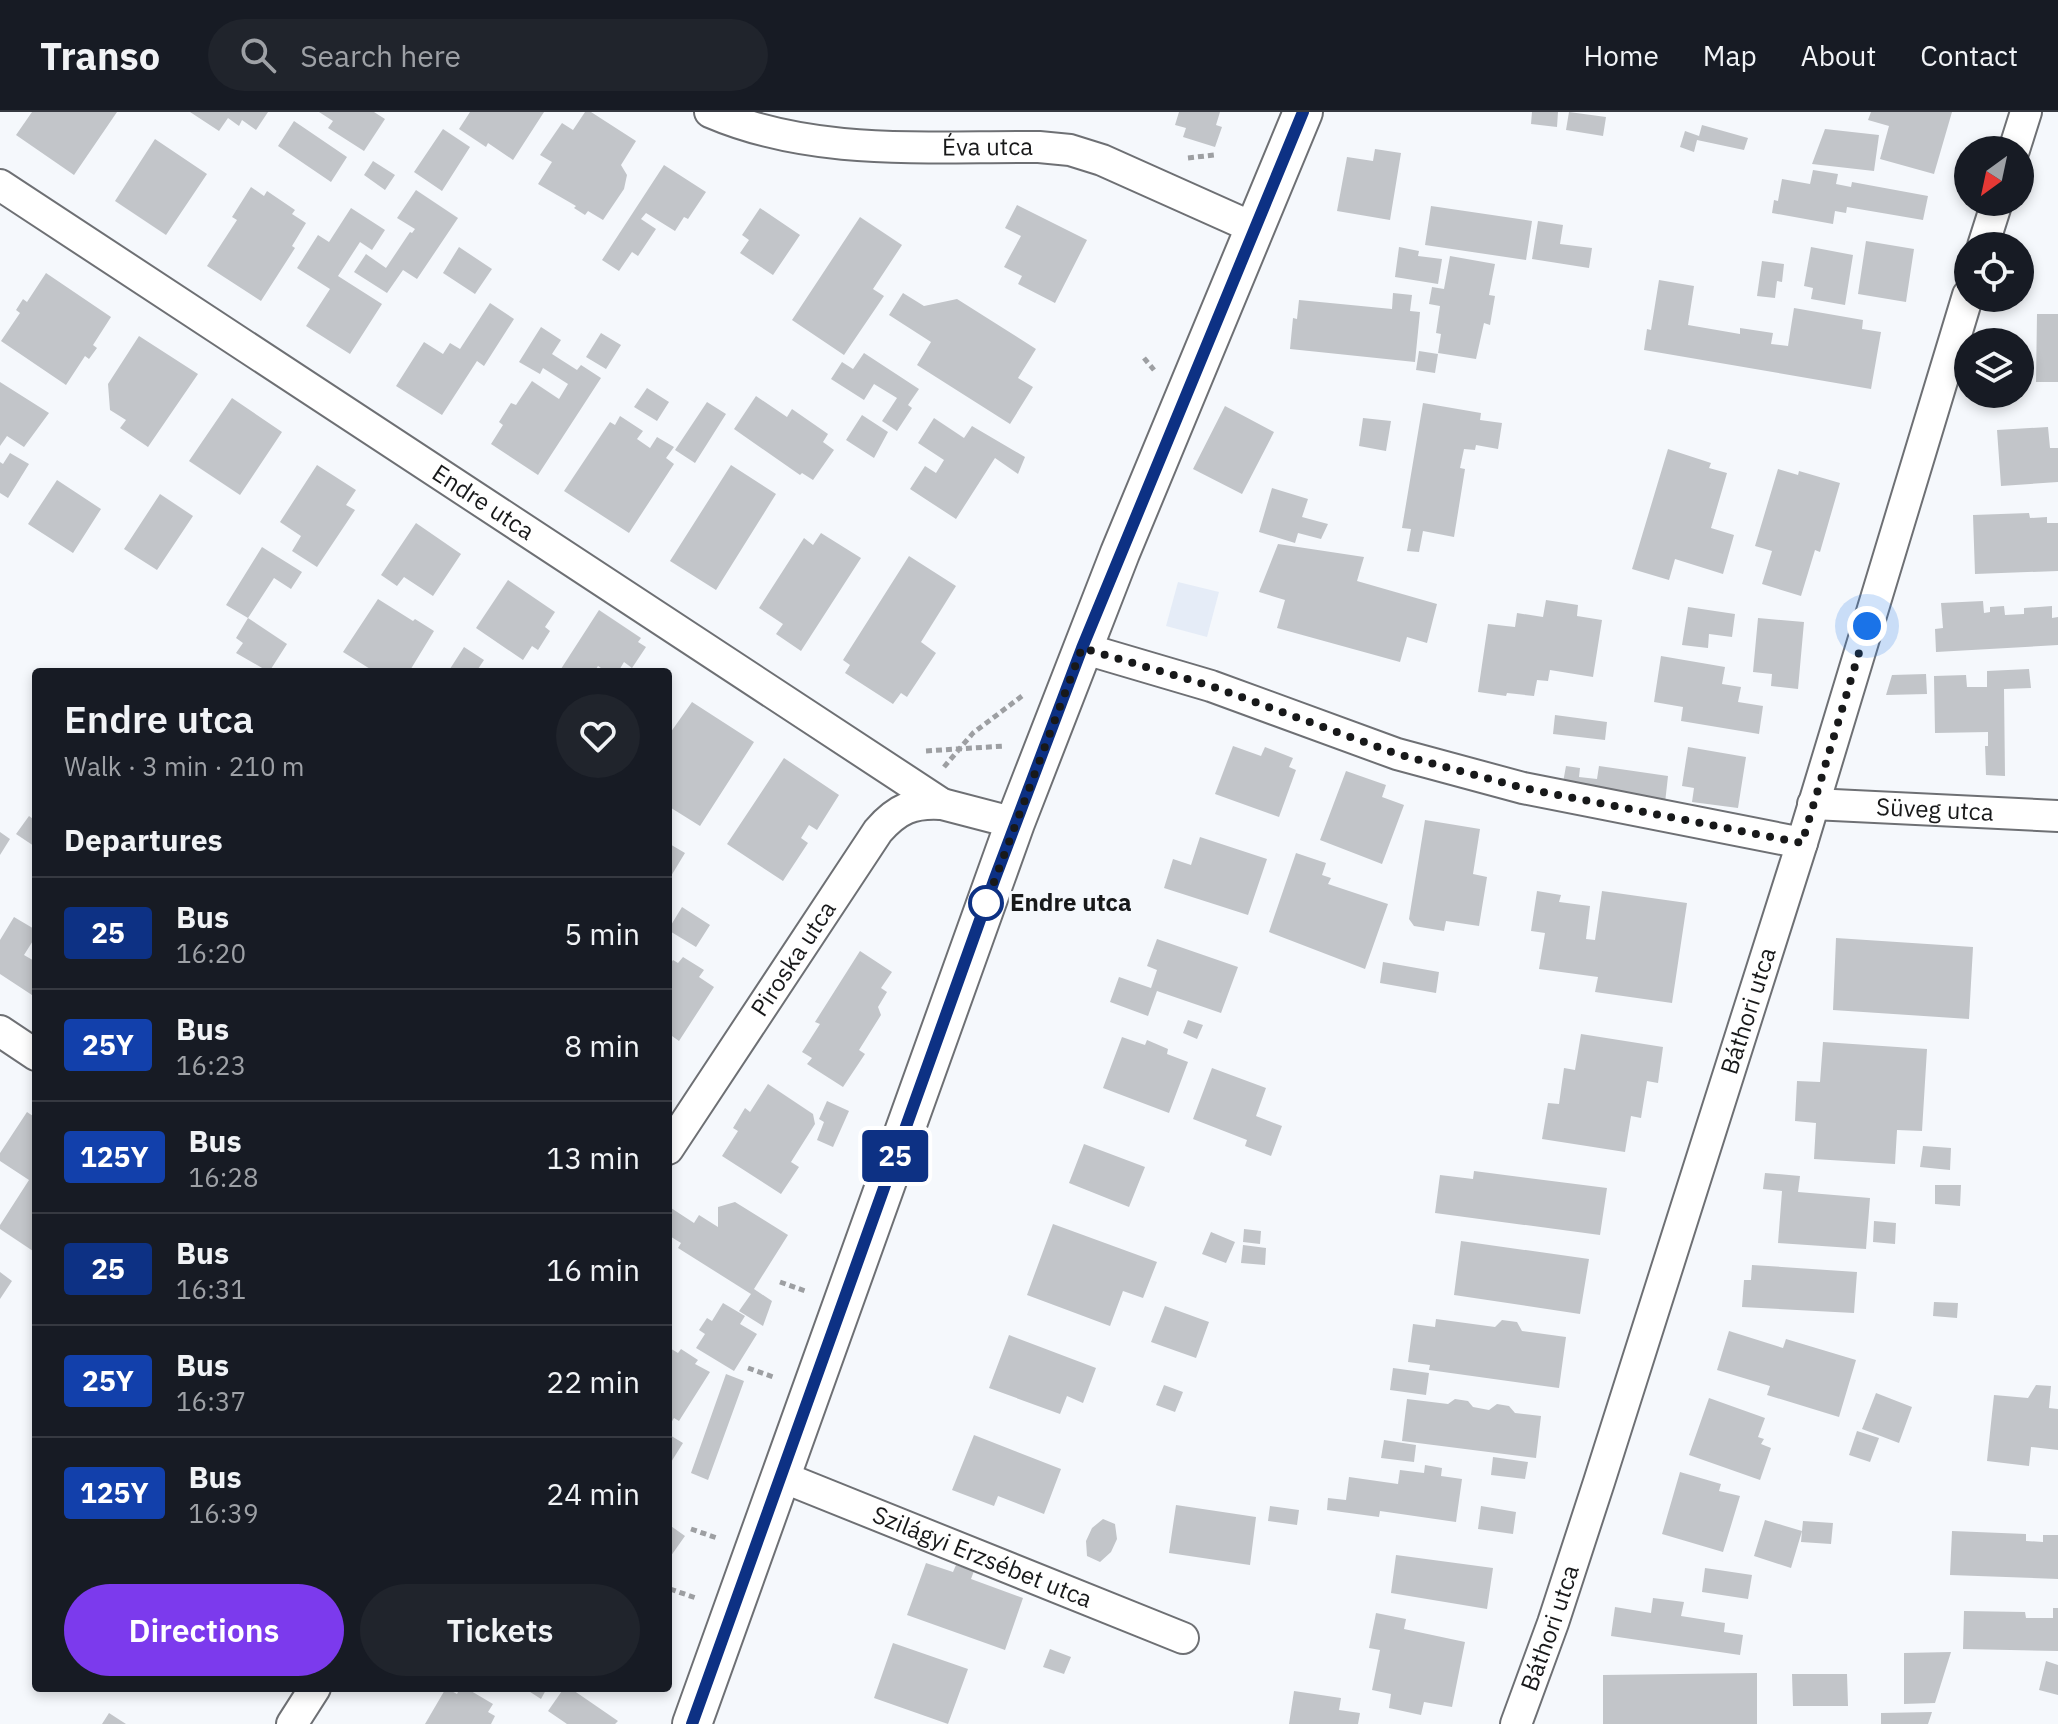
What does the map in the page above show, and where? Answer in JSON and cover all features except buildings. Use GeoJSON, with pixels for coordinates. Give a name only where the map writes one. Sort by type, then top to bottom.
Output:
{"type":"FeatureCollection","features":[{"type":"Feature","properties":{"kind":"street","name":"Éva utca"},"geometry":{"type":"LineString","coordinates":[[710,112],[758,130],[826,144],[1070,150],[1102,160],[1254,228]]}},
{"type":"Feature","properties":{"kind":"street"},"geometry":{"type":"LineString","coordinates":[[692,1724],[1015,823],[1082,648],[1303,112]]}},
{"type":"Feature","properties":{"kind":"street"},"geometry":{"type":"LineString","coordinates":[[2018,136],[2026,112]]}},
{"type":"Feature","properties":{"kind":"street","name":"Endre utca"},"geometry":{"type":"LineString","coordinates":[[0,185],[934,799],[1015,823]]}},
{"type":"Feature","properties":{"kind":"street","name":"Báthori utca"},"geometry":{"type":"LineString","coordinates":[[1516,1724],[1590,1510],[1802,843],[1963,312]]}},
{"type":"Feature","properties":{"kind":"street"},"geometry":{"type":"LineString","coordinates":[[1082,648],[1211,686],[1397,754],[1523,788],[1802,843]]}},
{"type":"Feature","properties":{"kind":"street","name":"Piroska utca"},"geometry":{"type":"LineString","coordinates":[[672,1143],[878,831],[896,813],[910,805],[934,799]]}},
{"type":"Feature","properties":{"kind":"street","name":"Süveg utca"},"geometry":{"type":"LineString","coordinates":[[1813,804],[2058,816]]}},
{"type":"Feature","properties":{"kind":"street"},"geometry":{"type":"LineString","coordinates":[[0,1031],[32,1052]]}},
{"type":"Feature","properties":{"kind":"street","name":"Szilágyi Erzsébet utca"},"geometry":{"type":"LineString","coordinates":[[780,1476],[1183,1638]]}},
{"type":"Feature","properties":{"kind":"street"},"geometry":{"type":"LineString","coordinates":[[292,1724],[312,1692]]}},
{"type":"Feature","properties":{"kind":"path"},"geometry":{"type":"LineString","coordinates":[[1144,358],[1154,371]]}},
{"type":"Feature","properties":{"kind":"path"},"geometry":{"type":"LineString","coordinates":[[934,799],[958,749],[983,725],[1025,694]]}},
{"type":"Feature","properties":{"kind":"path"},"geometry":{"type":"LineString","coordinates":[[868,755],[1013,745]]}},
{"type":"Feature","properties":{"kind":"path"},"geometry":{"type":"LineString","coordinates":[[780,1282],[809,1292]]}},
{"type":"Feature","properties":{"kind":"path"},"geometry":{"type":"LineString","coordinates":[[748,1368],[777,1379]]}},
{"type":"Feature","properties":{"kind":"path"},"geometry":{"type":"LineString","coordinates":[[691,1529],[722,1539]]}},
{"type":"Feature","properties":{"kind":"path"},"geometry":{"type":"LineString","coordinates":[[672,1590],[700,1600]]}},
{"type":"Feature","properties":{"kind":"shaded area"},"geometry":{"type":"Polygon","coordinates":[[[1178,582],[1219,592],[1207,637],[1166,626],[1178,582]]]}},
{"type":"Feature","properties":{"kind":"bus line","name":"25"},"geometry":{"type":"LineString","coordinates":[[692,1724],[995,878],[1082,648],[1303,112]]}},
{"type":"Feature","properties":{"kind":"place","name":"Endre utca"},"geometry":{"type":"Point","coordinates":[986,903]}},
{"type":"Feature","properties":{"kind":"route"},"geometry":{"type":"LineString","coordinates":[[986,903],[985,906],[1082,648],[1211,686],[1397,754],[1523,788],[1802,843],[1867,626]]}}]}
